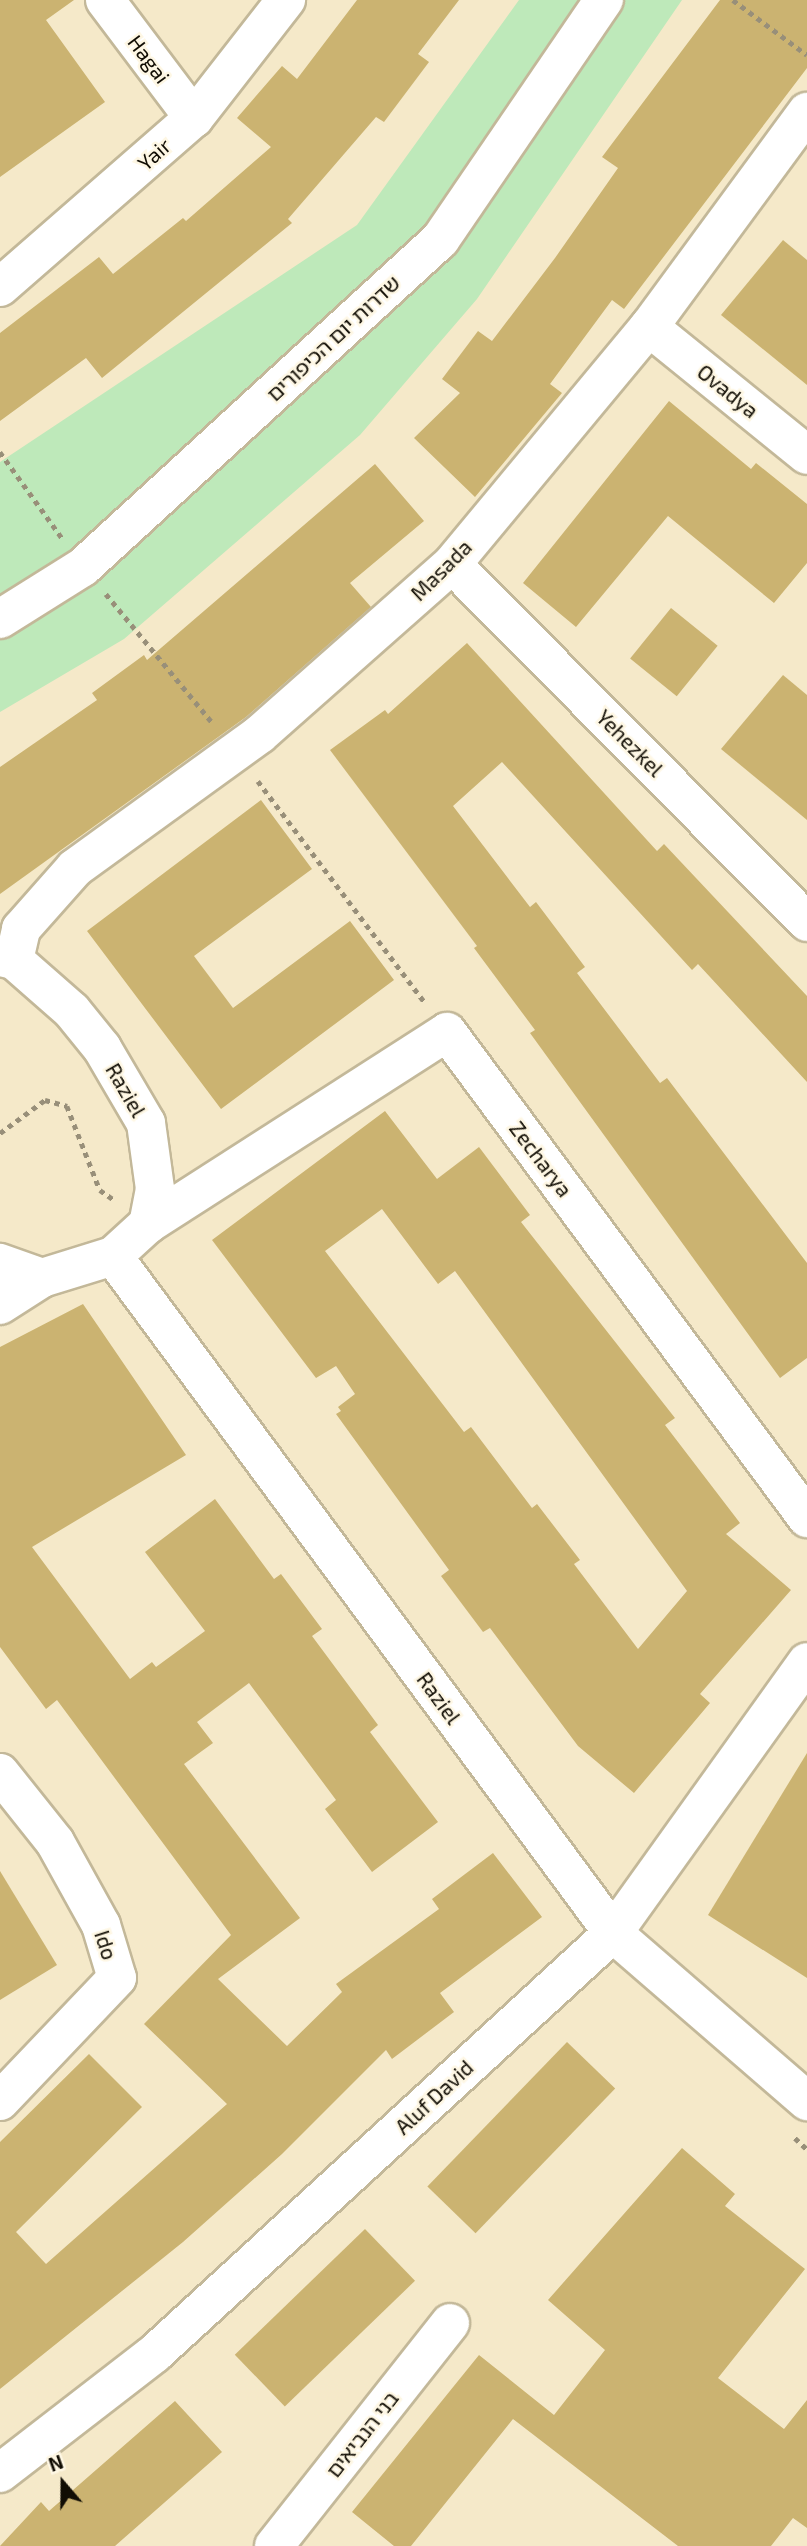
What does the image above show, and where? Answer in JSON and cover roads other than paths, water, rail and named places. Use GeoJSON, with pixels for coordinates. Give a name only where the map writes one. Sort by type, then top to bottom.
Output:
{"type":"FeatureCollection","features":[{"type":"Feature","properties":{"kind":"street","name":"Hagai"},"geometry":{"type":"LineString","coordinates":[[105,0],[194,118]]}},
{"type":"Feature","properties":{"kind":"street","name":"Yair"},"geometry":{"type":"LineString","coordinates":[[0,287],[194,118],[286,0]]}},
{"type":"Feature","properties":{"kind":"street","name":"שדרות יום הכיפורים"},"geometry":{"type":"LineString","coordinates":[[0,619],[83,567],[440,240],[604,0]]}},
{"type":"Feature","properties":{"kind":"street","name":"Masada"},"geometry":{"type":"LineString","coordinates":[[7,959],[21,929],[75,868],[260,734],[452,564],[649,327],[807,112]]}},
{"type":"Feature","properties":{"kind":"street","name":"Ovadya"},"geometry":{"type":"LineString","coordinates":[[649,327],[807,455]]}},
{"type":"Feature","properties":{"kind":"street","name":"Yehezkel"},"geometry":{"type":"LineString","coordinates":[[452,564],[807,922]]}},
{"type":"Feature","properties":{"kind":"street","name":"Raziel"},"geometry":{"type":"LineString","coordinates":[[7,959],[72,1011],[102,1048],[146,1123],[151,1206]]}},
{"type":"Feature","properties":{"kind":"street","name":"Zecharya"},"geometry":{"type":"LineString","coordinates":[[151,1206],[204,1189],[447,1032],[807,1518]]}},
{"type":"Feature","properties":{"kind":"street"},"geometry":{"type":"LineString","coordinates":[[0,1305],[42,1278],[113,1256],[151,1206]]}},
{"type":"Feature","properties":{"kind":"street","name":"Raziel"},"geometry":{"type":"LineString","coordinates":[[113,1256],[612,1933],[807,2101]]}},
{"type":"Feature","properties":{"kind":"street"},"geometry":{"type":"LineString","coordinates":[[0,1263],[42,1278]]}},
{"type":"Feature","properties":{"kind":"street","name":"Aluf David"},"geometry":{"type":"LineString","coordinates":[[0,2473],[153,2354],[612,1933],[807,1662]]}},
{"type":"Feature","properties":{"kind":"street","name":"Ido"},"geometry":{"type":"LineString","coordinates":[[0,1773],[55,1842],[101,1925],[117,1978],[0,2101]]}},
{"type":"Feature","properties":{"kind":"street","name":"בני הנביאים"},"geometry":{"type":"LineString","coordinates":[[274,2546],[450,2323]]}}]}
